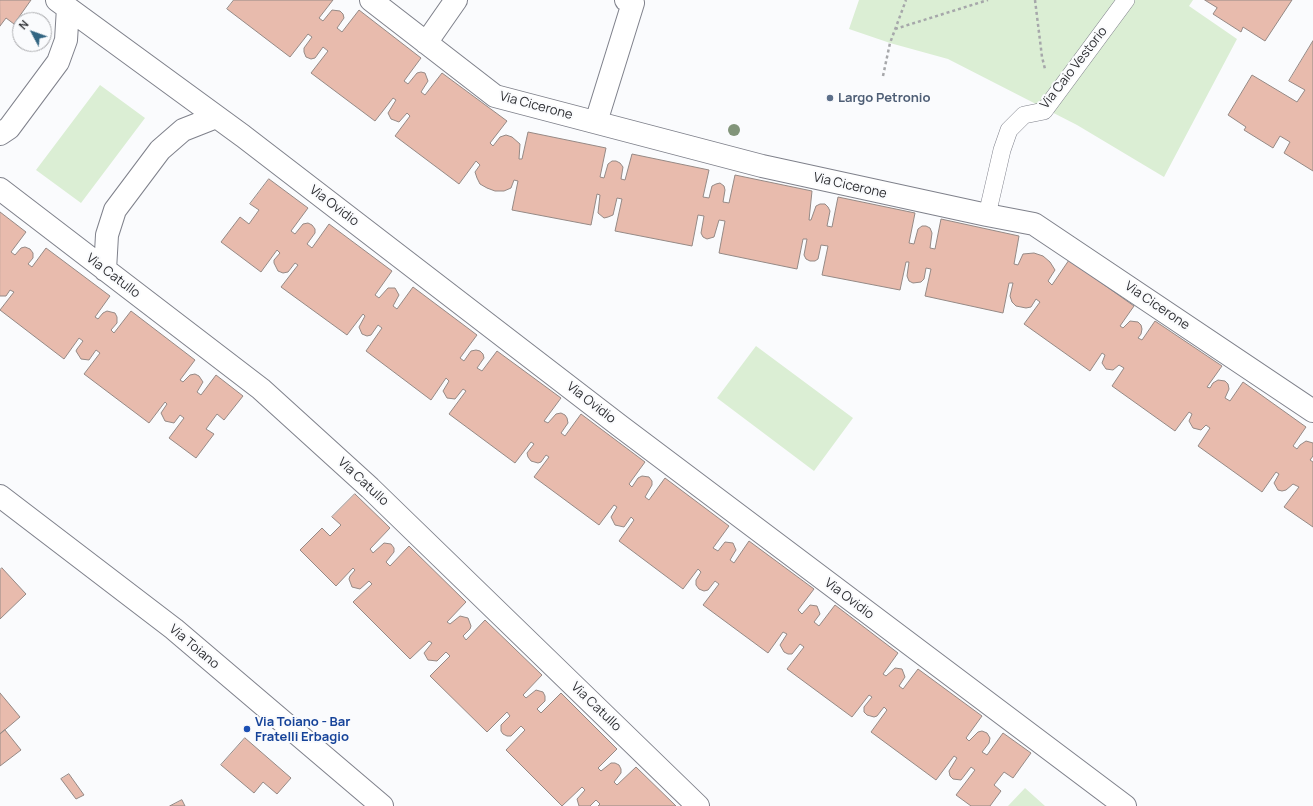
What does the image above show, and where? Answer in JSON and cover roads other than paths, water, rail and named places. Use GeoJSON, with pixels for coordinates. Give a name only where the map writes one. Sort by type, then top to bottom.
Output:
{"type":"FeatureCollection","features":[{"type":"Feature","properties":{"kind":"street","name":"Via Cicerone"},"geometry":{"type":"LineString","coordinates":[[371,0],[495,96],[762,166],[1034,224],[1313,411]]}},
{"type":"Feature","properties":{"kind":"street"},"geometry":{"type":"LineString","coordinates":[[426,43],[456,0]]}},
{"type":"Feature","properties":{"kind":"street"},"geometry":{"type":"LineString","coordinates":[[596,122],[631,1]]}},
{"type":"Feature","properties":{"kind":"street"},"geometry":{"type":"LineString","coordinates":[[0,134],[9,128],[58,62],[66,40],[62,4]]}},
{"type":"Feature","properties":{"kind":"street","name":"Via Ovidio"},"geometry":{"type":"LineString","coordinates":[[62,4],[243,136],[620,426],[1125,806]]}},
{"type":"Feature","properties":{"kind":"street"},"geometry":{"type":"LineString","coordinates":[[105,270],[107,235],[115,210],[160,150],[183,130],[216,117]]}},
{"type":"Feature","properties":{"kind":"street","name":"Via Catullo"},"geometry":{"type":"LineString","coordinates":[[0,189],[261,389],[370,488],[698,806]]}},
{"type":"Feature","properties":{"kind":"street","name":"Via Toiano"},"geometry":{"type":"LineString","coordinates":[[0,496],[174,629],[369,802]]}},
{"type":"Feature","properties":{"kind":"lane","name":"Via Caio Vestorio"},"geometry":{"type":"LineString","coordinates":[[987,215],[1002,150],[1009,130],[1024,115],[1044,111],[1126,0]]}},
{"type":"Feature","properties":{"kind":"place","name":"Largo Petronio"},"geometry":{"type":"Point","coordinates":[830,98]}},
{"type":"Feature","properties":{"kind":"place","name":"Via Toiano - Bar Fratelli Erbagio"},"geometry":{"type":"Point","coordinates":[247,729]}}]}
